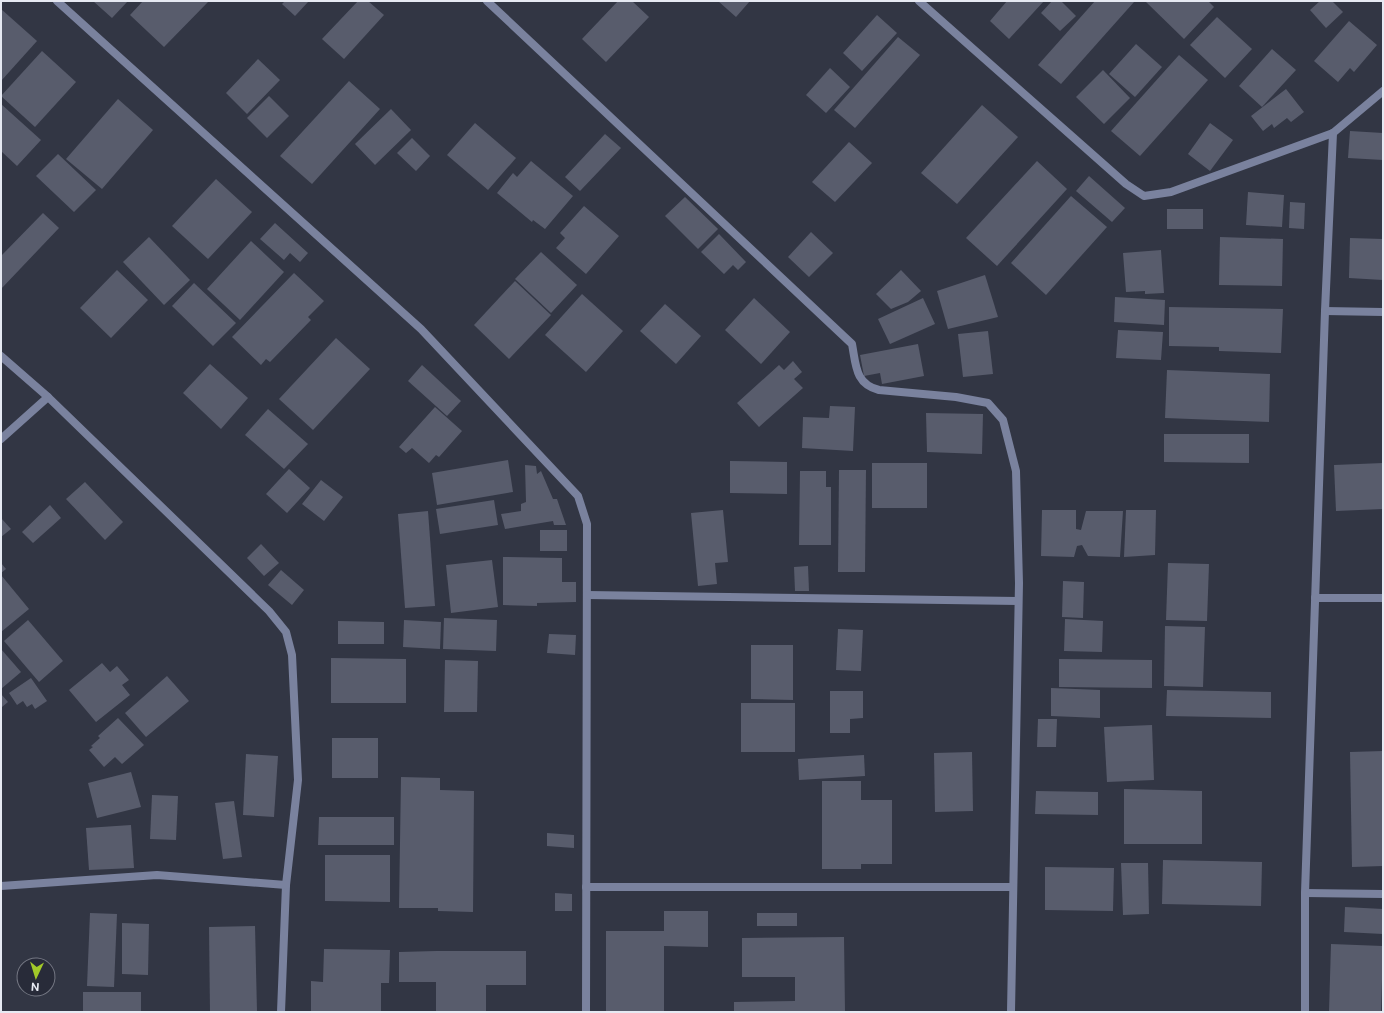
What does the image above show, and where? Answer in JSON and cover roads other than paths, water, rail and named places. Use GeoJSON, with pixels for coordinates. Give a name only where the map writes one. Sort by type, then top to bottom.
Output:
{"type":"FeatureCollection","features":[{"type":"Feature","properties":{"kind":"street"},"geometry":{"type":"LineString","coordinates":[[56,1],[421,329],[578,496],[587,524],[586,1012]]}},
{"type":"Feature","properties":{"kind":"street"},"geometry":{"type":"LineString","coordinates":[[487,1],[852,344],[856,368],[861,380],[868,387],[879,390],[956,397],[988,403],[997,411],[1003,420],[1016,472],[1018,601],[1011,1012]]}},
{"type":"Feature","properties":{"kind":"street"},"geometry":{"type":"LineString","coordinates":[[919,1],[1126,184],[1144,196],[1171,192],[1333,133],[1383,91]]}},
{"type":"Feature","properties":{"kind":"street"},"geometry":{"type":"LineString","coordinates":[[1305,1012],[1305,893],[1325,311],[1333,133]]}},
{"type":"Feature","properties":{"kind":"street"},"geometry":{"type":"LineString","coordinates":[[1325,311],[1383,312]]}},
{"type":"Feature","properties":{"kind":"street"},"geometry":{"type":"LineString","coordinates":[[1,356],[48,397],[269,611],[286,632],[292,655],[298,780],[286,885],[281,1012]]}},
{"type":"Feature","properties":{"kind":"street"},"geometry":{"type":"LineString","coordinates":[[1,440],[48,397]]}},
{"type":"Feature","properties":{"kind":"street"},"geometry":{"type":"LineString","coordinates":[[587,595],[1018,601]]}},
{"type":"Feature","properties":{"kind":"street"},"geometry":{"type":"LineString","coordinates":[[1315,598],[1383,598]]}},
{"type":"Feature","properties":{"kind":"street"},"geometry":{"type":"LineString","coordinates":[[1,886],[157,875],[286,885]]}},
{"type":"Feature","properties":{"kind":"street"},"geometry":{"type":"LineString","coordinates":[[586,886],[1013,887]]}},
{"type":"Feature","properties":{"kind":"street"},"geometry":{"type":"LineString","coordinates":[[1305,893],[1383,894]]}}]}
